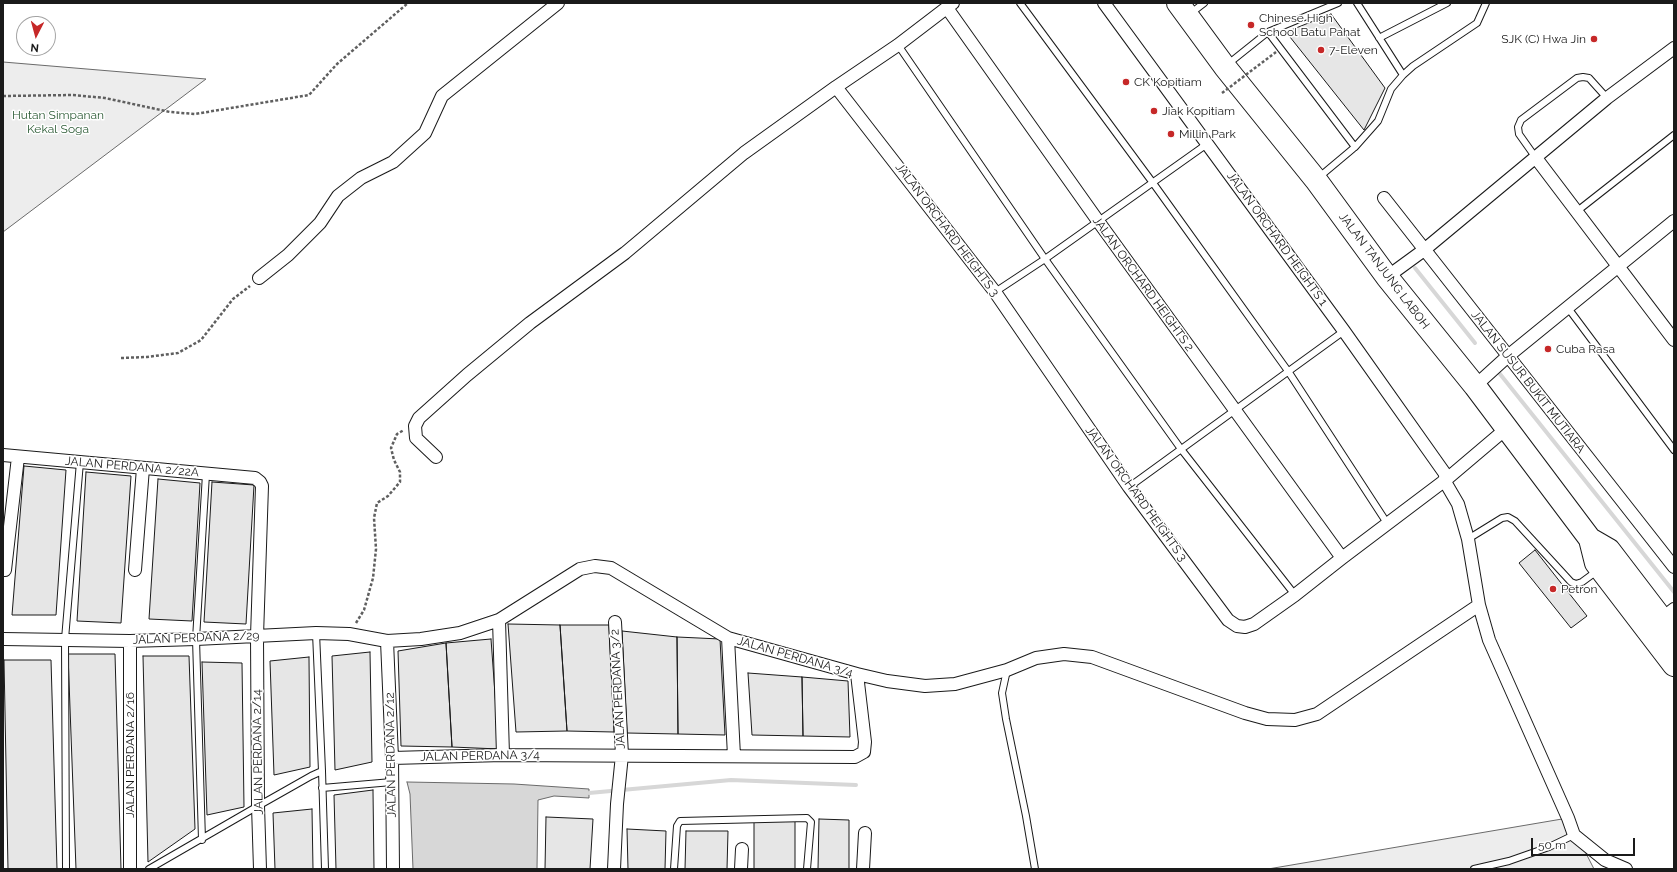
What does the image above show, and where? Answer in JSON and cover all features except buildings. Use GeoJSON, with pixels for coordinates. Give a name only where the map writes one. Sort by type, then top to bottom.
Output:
{"type":"FeatureCollection","features":[{"type":"Feature","properties":{"kind":"highway","name":"JALAN TANJUNG LABOH"},"geometry":{"type":"LineString","coordinates":[[1190,7],[1225,67],[1316,180],[1387,277],[1488,375],[1507,428],[1590,539],[1596,563],[1600,569],[1674,665]]}},
{"type":"Feature","properties":{"kind":"highway","name":"JALAN TANJUNG LABOH"},"geometry":{"type":"LineString","coordinates":[[1590,539],[1609,550],[1670,621]]}},
{"type":"Feature","properties":{"kind":"street"},"geometry":{"type":"LineString","coordinates":[[259,278],[288,255],[320,223],[338,196],[361,178],[393,162],[425,133],[442,96],[558,3]]}},
{"type":"Feature","properties":{"kind":"street","name":"JALAN ORCHARD HEIGHTS 1"},"geometry":{"type":"LineString","coordinates":[[1104,3],[1344,332],[1446,479],[1458,504],[1468,539],[1479,605],[1489,640],[1568,818],[1574,835]]}},
{"type":"Feature","properties":{"kind":"street"},"geometry":{"type":"LineString","coordinates":[[436,457],[416,438],[415,426],[419,418],[467,375],[530,323],[625,253],[744,154],[836,87],[898,45],[950,6]]}},
{"type":"Feature","properties":{"kind":"street","name":"JALAN ORCHARD HEIGHTS 2"},"geometry":{"type":"LineString","coordinates":[[950,6],[1098,222],[1342,558]]}},
{"type":"Feature","properties":{"kind":"street"},"geometry":{"type":"LineString","coordinates":[[1387,277],[1424,250],[1607,98],[1671,52]]}},
{"type":"Feature","properties":{"kind":"street","name":"JALAN ORCHARD HEIGHTS 3"},"geometry":{"type":"LineString","coordinates":[[836,87],[994,292],[1129,487],[1223,614],[1237,626],[1254,624],[1295,595],[1446,479],[1507,428]]}},
{"type":"Feature","properties":{"kind":"street"},"geometry":{"type":"LineString","coordinates":[[1536,158],[1674,340]]}},
{"type":"Feature","properties":{"kind":"street","name":"JALAN SUSUR BUKIT MUTIARA"},"geometry":{"type":"LineString","coordinates":[[1384,198],[1674,566]]}},
{"type":"Feature","properties":{"kind":"street"},"geometry":{"type":"LineString","coordinates":[[1488,375],[1508,356],[1674,221]]}},
{"type":"Feature","properties":{"kind":"street","name":"JALAN PERDANA 2/22A"},"geometry":{"type":"LineString","coordinates":[[3,456],[255,478],[260,482]]}},
{"type":"Feature","properties":{"kind":"street"},"geometry":{"type":"LineString","coordinates":[[5,570],[18,457]]}},
{"type":"Feature","properties":{"kind":"street"},"geometry":{"type":"LineString","coordinates":[[135,570],[143,468]]}},
{"type":"Feature","properties":{"kind":"street","name":"JALAN PERDANA 2/14"},"geometry":{"type":"LineString","coordinates":[[260,482],[262,486],[257,636],[260,869]]}},
{"type":"Feature","properties":{"kind":"street","name":"JALAN PERDANA 3/4"},"geometry":{"type":"LineString","coordinates":[[387,641],[421,639],[460,633],[499,620],[580,569],[595,566],[611,568],[728,638],[858,674],[865,742],[864,752],[855,757],[503,755],[392,758]]}},
{"type":"Feature","properties":{"kind":"street"},"geometry":{"type":"LineString","coordinates":[[858,674],[887,681],[925,686],[955,684],[1007,670],[1036,658],[1064,654],[1092,658],[1245,713],[1267,719],[1295,720],[1317,714],[1479,605]]}},
{"type":"Feature","properties":{"kind":"street"},"geometry":{"type":"LineString","coordinates":[[499,620],[503,755]]}},
{"type":"Feature","properties":{"kind":"street","name":"JALAN PERDANA 3/2"},"geometry":{"type":"LineString","coordinates":[[614,869],[617,804],[622,755],[615,622]]}},
{"type":"Feature","properties":{"kind":"street","name":"JALAN PERDANA 2/29"},"geometry":{"type":"LineString","coordinates":[[3,639],[130,641],[316,633],[348,634],[387,641]]}},
{"type":"Feature","properties":{"kind":"street"},"geometry":{"type":"LineString","coordinates":[[728,638],[734,756]]}},
{"type":"Feature","properties":{"kind":"street","name":"JALAN PERDANA 2/16"},"geometry":{"type":"LineString","coordinates":[[130,641],[130,869]]}},
{"type":"Feature","properties":{"kind":"street","name":"JALAN PERDANA 2/12"},"geometry":{"type":"LineString","coordinates":[[387,641],[392,758],[393,869]]}},
{"type":"Feature","properties":{"kind":"street"},"geometry":{"type":"LineString","coordinates":[[863,869],[864,833]]}},
{"type":"Feature","properties":{"kind":"street"},"geometry":{"type":"LineString","coordinates":[[1574,835],[1605,860],[1626,869]]}},
{"type":"Feature","properties":{"kind":"street"},"geometry":{"type":"LineString","coordinates":[[741,869],[742,849]]}},
{"type":"Feature","properties":{"kind":"lane"},"geometry":{"type":"LineString","coordinates":[[1020,3],[1153,183],[1288,371],[1387,523]]}},
{"type":"Feature","properties":{"kind":"lane"},"geometry":{"type":"LineString","coordinates":[[1225,67],[1268,32],[1338,3]]}},
{"type":"Feature","properties":{"kind":"lane"},"geometry":{"type":"LineString","coordinates":[[1357,3],[1403,75]]}},
{"type":"Feature","properties":{"kind":"lane"},"geometry":{"type":"LineString","coordinates":[[1379,38],[1447,3]]}},
{"type":"Feature","properties":{"kind":"lane"},"geometry":{"type":"LineString","coordinates":[[1316,180],[1355,147],[1378,121],[1391,89],[1403,75],[1413,66],[1477,23],[1486,3]]}},
{"type":"Feature","properties":{"kind":"lane"},"geometry":{"type":"LineString","coordinates":[[1268,32],[1355,147]]}},
{"type":"Feature","properties":{"kind":"lane"},"geometry":{"type":"LineString","coordinates":[[898,45],[1045,259],[1181,449],[1295,595]]}},
{"type":"Feature","properties":{"kind":"lane"},"geometry":{"type":"LineString","coordinates":[[1536,158],[1519,134],[1518,127],[1521,120],[1577,78],[1589,78],[1607,98]]}},
{"type":"Feature","properties":{"kind":"lane"},"geometry":{"type":"LineString","coordinates":[[1576,212],[1674,135]]}},
{"type":"Feature","properties":{"kind":"lane"},"geometry":{"type":"LineString","coordinates":[[994,292],[1045,259],[1207,144]]}},
{"type":"Feature","properties":{"kind":"lane"},"geometry":{"type":"LineString","coordinates":[[1568,308],[1674,450]]}},
{"type":"Feature","properties":{"kind":"lane"},"geometry":{"type":"LineString","coordinates":[[1129,487],[1344,332]]}},
{"type":"Feature","properties":{"kind":"lane"},"geometry":{"type":"LineString","coordinates":[[66,869],[66,639],[80,462]]}},
{"type":"Feature","properties":{"kind":"lane"},"geometry":{"type":"LineString","coordinates":[[202,840],[196,639],[206,474]]}},
{"type":"Feature","properties":{"kind":"lane"},"geometry":{"type":"LineString","coordinates":[[1468,539],[1502,518],[1508,517],[1515,521],[1571,582],[1576,584],[1582,582],[1600,569]]}},
{"type":"Feature","properties":{"kind":"lane"},"geometry":{"type":"LineString","coordinates":[[316,633],[325,869]]}},
{"type":"Feature","properties":{"kind":"lane"},"geometry":{"type":"LineString","coordinates":[[1007,670],[1002,693],[1035,869]]}},
{"type":"Feature","properties":{"kind":"lane"},"geometry":{"type":"LineString","coordinates":[[150,869],[258,806],[322,771]]}},
{"type":"Feature","properties":{"kind":"lane"},"geometry":{"type":"LineString","coordinates":[[322,788],[392,782]]}},
{"type":"Feature","properties":{"kind":"lane"},"geometry":{"type":"LineString","coordinates":[[674,869],[677,826],[680,821],[807,818],[811,822],[808,869]]}},
{"type":"Feature","properties":{"kind":"lane"},"geometry":{"type":"LineString","coordinates":[[1474,869],[1509,861],[1549,847],[1574,835]]}},
{"type":"Feature","properties":{"kind":"path"},"geometry":{"type":"LineString","coordinates":[[3,96],[73,95],[105,98],[170,112],[195,114],[309,95],[337,64],[408,3]]}},
{"type":"Feature","properties":{"kind":"path"},"geometry":{"type":"LineString","coordinates":[[1222,93],[1276,52]]}},
{"type":"Feature","properties":{"kind":"path"},"geometry":{"type":"LineString","coordinates":[[121,358],[147,357],[178,353],[200,340],[233,299],[259,278]]}},
{"type":"Feature","properties":{"kind":"path"},"geometry":{"type":"LineString","coordinates":[[348,634],[364,610],[373,578],[376,549],[374,518],[377,503],[388,496],[400,482],[400,472],[394,460],[391,448],[397,434],[415,426]]}},
{"type":"Feature","properties":{"kind":"shaded area","name":"Hutan Simpanan Kekal Soga"},"geometry":{"type":"Polygon","coordinates":[[[3,62],[206,79],[3,232],[3,62]]]}},
{"type":"Feature","properties":{"kind":"shaded area"},"geometry":{"type":"Polygon","coordinates":[[[407,782],[514,784],[589,789],[589,798],[554,796],[538,800],[537,869],[413,869],[410,794],[407,782]]]}},
{"type":"Feature","properties":{"kind":"shaded area"},"geometry":{"type":"Polygon","coordinates":[[[1568,818],[1594,869],[1268,869],[1568,818]]]}},
{"type":"Feature","properties":{"kind":"waterway"},"geometry":{"type":"LineString","coordinates":[[1415,268],[1475,343]]}},
{"type":"Feature","properties":{"kind":"waterway"},"geometry":{"type":"LineString","coordinates":[[1496,369],[1674,592]]}},
{"type":"Feature","properties":{"kind":"waterway"},"geometry":{"type":"LineString","coordinates":[[589,793],[731,780],[856,785]]}},
{"type":"Feature","properties":{"kind":"place","name":"Chinese High School Batu Pahat"},"geometry":{"type":"Point","coordinates":[1251,25]}},
{"type":"Feature","properties":{"kind":"place","name":"SJK (C) Hwa Jin"},"geometry":{"type":"Point","coordinates":[1594,39]}},
{"type":"Feature","properties":{"kind":"place","name":"7-Eleven"},"geometry":{"type":"Point","coordinates":[1321,50]}},
{"type":"Feature","properties":{"kind":"place","name":"CK Kopitiam"},"geometry":{"type":"Point","coordinates":[1126,82]}},
{"type":"Feature","properties":{"kind":"place","name":"Jiak Kopitiam"},"geometry":{"type":"Point","coordinates":[1154,111]}},
{"type":"Feature","properties":{"kind":"place","name":"Millin Park"},"geometry":{"type":"Point","coordinates":[1171,134]}},
{"type":"Feature","properties":{"kind":"place","name":"Cuba Rasa"},"geometry":{"type":"Point","coordinates":[1548,349]}},
{"type":"Feature","properties":{"kind":"place","name":"Petron"},"geometry":{"type":"Point","coordinates":[1553,589]}}]}
